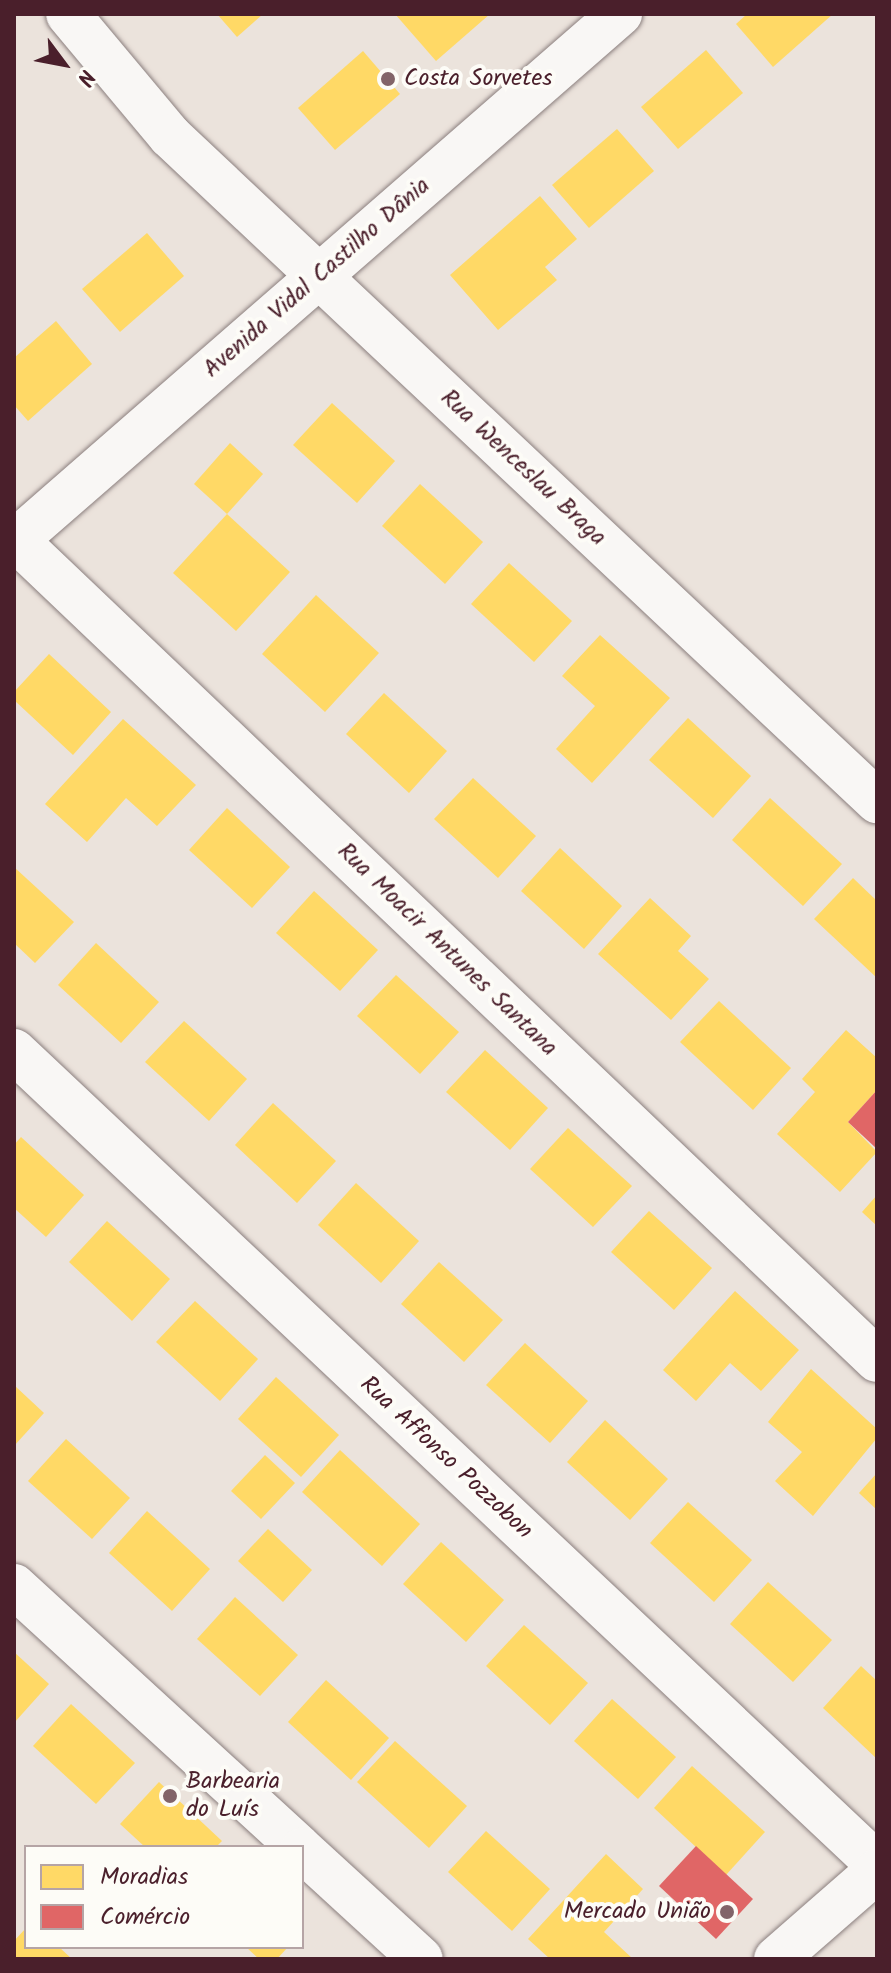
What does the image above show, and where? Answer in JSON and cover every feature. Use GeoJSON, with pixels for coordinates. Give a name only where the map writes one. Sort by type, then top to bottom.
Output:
{"type":"FeatureCollection","features":[{"type":"Feature","properties":{"kind":"street","name":"Rua Wenceslau Braga"},"geometry":{"type":"LineString","coordinates":[[68,14],[170,136],[877,801]]}},
{"type":"Feature","properties":{"kind":"street","name":"Avenida Vidal Castilho Dânia"},"geometry":{"type":"LineString","coordinates":[[15,541],[620,14]]}},
{"type":"Feature","properties":{"kind":"street","name":"Rua Moacir Antunes Santana"},"geometry":{"type":"LineString","coordinates":[[15,541],[877,1360]]}},
{"type":"Feature","properties":{"kind":"street","name":"Rua Affonso Pozzobon"},"geometry":{"type":"LineString","coordinates":[[14,1051],[877,1864]]}},
{"type":"Feature","properties":{"kind":"street"},"geometry":{"type":"LineString","coordinates":[[14,1586],[297,1845]]}},
{"type":"Feature","properties":{"kind":"street"},"geometry":{"type":"LineString","coordinates":[[304,1852],[421,1959]]}},
{"type":"Feature","properties":{"kind":"street"},"geometry":{"type":"LineString","coordinates":[[776,1959],[877,1871]]}},
{"type":"Feature","properties":{"kind":"building: Moradias"},"geometry":{"type":"Polygon","coordinates":[[[217,14],[263,14],[237,37],[217,14]]]}},
{"type":"Feature","properties":{"kind":"building: Moradias"},"geometry":{"type":"Polygon","coordinates":[[[395,14],[490,14],[436,61],[395,14]]]}},
{"type":"Feature","properties":{"kind":"building: Moradias"},"geometry":{"type":"Polygon","coordinates":[[[747,14],[833,14],[773,67],[736,24],[747,14]]]}},
{"type":"Feature","properties":{"kind":"building: Moradias"},"geometry":{"type":"Polygon","coordinates":[[[706,50],[743,93],[678,149],[641,107],[706,50]]]}},
{"type":"Feature","properties":{"kind":"building: Moradias"},"geometry":{"type":"Polygon","coordinates":[[[363,51],[400,94],[335,150],[298,108],[363,51]]]}},
{"type":"Feature","properties":{"kind":"building: Moradias"},"geometry":{"type":"Polygon","coordinates":[[[617,129],[654,171],[589,228],[552,185],[617,129]]]}},
{"type":"Feature","properties":{"kind":"building: Moradias"},"geometry":{"type":"Polygon","coordinates":[[[540,196],[577,239],[545,267],[557,280],[498,330],[450,275],[540,196]]]}},
{"type":"Feature","properties":{"kind":"building: Moradias"},"geometry":{"type":"Polygon","coordinates":[[[147,233],[184,276],[120,332],[82,289],[147,233]]]}},
{"type":"Feature","properties":{"kind":"building: Moradias"},"geometry":{"type":"Polygon","coordinates":[[[56,321],[92,364],[28,421],[14,405],[14,358],[56,321]]]}},
{"type":"Feature","properties":{"kind":"building: Moradias"},"geometry":{"type":"Polygon","coordinates":[[[332,403],[395,461],[357,503],[293,445],[332,403]]]}},
{"type":"Feature","properties":{"kind":"building: Moradias"},"geometry":{"type":"Polygon","coordinates":[[[230,443],[263,474],[227,514],[194,484],[230,443]]]}},
{"type":"Feature","properties":{"kind":"building: Moradias"},"geometry":{"type":"Polygon","coordinates":[[[420,484],[483,542],[445,584],[382,526],[420,484]]]}},
{"type":"Feature","properties":{"kind":"building: Moradias"},"geometry":{"type":"Polygon","coordinates":[[[227,514],[290,572],[236,631],[173,573],[227,514]]]}},
{"type":"Feature","properties":{"kind":"building: Moradias"},"geometry":{"type":"Polygon","coordinates":[[[509,563],[572,621],[534,662],[471,604],[509,563]]]}},
{"type":"Feature","properties":{"kind":"building: Moradias"},"geometry":{"type":"Polygon","coordinates":[[[316,595],[379,653],[325,712],[262,654],[316,595]]]}},
{"type":"Feature","properties":{"kind":"building: Moradias"},"geometry":{"type":"Polygon","coordinates":[[[600,635],[670,698],[592,783],[556,749],[595,706],[562,676],[600,635]]]}},
{"type":"Feature","properties":{"kind":"building: Moradias"},"geometry":{"type":"Polygon","coordinates":[[[49,654],[111,712],[73,755],[14,700],[14,692],[49,654]]]}},
{"type":"Feature","properties":{"kind":"building: Moradias"},"geometry":{"type":"Polygon","coordinates":[[[384,693],[447,751],[409,793],[346,734],[384,693]]]}},
{"type":"Feature","properties":{"kind":"building: Moradias"},"geometry":{"type":"Polygon","coordinates":[[[688,718],[751,776],[713,818],[649,760],[688,718]]]}},
{"type":"Feature","properties":{"kind":"building: Moradias"},"geometry":{"type":"Polygon","coordinates":[[[123,719],[196,785],[157,826],[126,798],[87,842],[45,804],[123,719]]]}},
{"type":"Feature","properties":{"kind":"building: Moradias"},"geometry":{"type":"Polygon","coordinates":[[[473,778],[536,836],[498,878],[434,819],[473,778]]]}},
{"type":"Feature","properties":{"kind":"building: Moradias"},"geometry":{"type":"Polygon","coordinates":[[[770,798],[842,864],[803,906],[732,840],[770,798]]]}},
{"type":"Feature","properties":{"kind":"building: Moradias"},"geometry":{"type":"Polygon","coordinates":[[[227,808],[290,867],[252,908],[189,850],[227,808]]]}},
{"type":"Feature","properties":{"kind":"building: Moradias"},"geometry":{"type":"Polygon","coordinates":[[[560,848],[622,906],[584,949],[521,891],[560,848]]]}},
{"type":"Feature","properties":{"kind":"building: Moradias"},"geometry":{"type":"Polygon","coordinates":[[[14,867],[74,922],[35,963],[14,943],[14,867]]]}},
{"type":"Feature","properties":{"kind":"building: Moradias"},"geometry":{"type":"Polygon","coordinates":[[[853,878],[877,901],[877,978],[814,919],[853,878]]]}},
{"type":"Feature","properties":{"kind":"building: Moradias"},"geometry":{"type":"Polygon","coordinates":[[[314,891],[378,950],[340,991],[276,933],[314,891]]]}},
{"type":"Feature","properties":{"kind":"building: Moradias"},"geometry":{"type":"Polygon","coordinates":[[[650,898],[691,936],[678,951],[709,979],[671,1020],[598,954],[650,898]]]}},
{"type":"Feature","properties":{"kind":"building: Moradias"},"geometry":{"type":"Polygon","coordinates":[[[96,943],[159,1002],[121,1043],[58,985],[96,943]]]}},
{"type":"Feature","properties":{"kind":"building: Moradias"},"geometry":{"type":"Polygon","coordinates":[[[396,975],[459,1032],[420,1074],[357,1016],[396,975]]]}},
{"type":"Feature","properties":{"kind":"building: Moradias"},"geometry":{"type":"Polygon","coordinates":[[[719,1001],[791,1068],[753,1110],[680,1042],[719,1001]]]}},
{"type":"Feature","properties":{"kind":"building: Moradias"},"geometry":{"type":"Polygon","coordinates":[[[184,1021],[247,1079],[209,1121],[145,1062],[184,1021]]]}},
{"type":"Feature","properties":{"kind":"building: Moradias"},"geometry":{"type":"Polygon","coordinates":[[[846,1030],[877,1058],[877,1090],[848,1122],[877,1152],[840,1192],[777,1134],[815,1092],[802,1079],[846,1030]]]}},
{"type":"Feature","properties":{"kind":"building: Moradias"},"geometry":{"type":"Polygon","coordinates":[[[485,1050],[548,1108],[510,1150],[446,1092],[485,1050]]]}},
{"type":"Feature","properties":{"kind":"building: Moradias"},"geometry":{"type":"Polygon","coordinates":[[[273,1103],[336,1161],[297,1203],[235,1145],[273,1103]]]}},
{"type":"Feature","properties":{"kind":"building: Moradias"},"geometry":{"type":"Polygon","coordinates":[[[568,1128],[632,1186],[593,1227],[530,1169],[568,1128]]]}},
{"type":"Feature","properties":{"kind":"building: Moradias"},"geometry":{"type":"Polygon","coordinates":[[[21,1137],[84,1195],[46,1237],[14,1208],[14,1145],[21,1137]]]}},
{"type":"Feature","properties":{"kind":"building: Moradias"},"geometry":{"type":"Polygon","coordinates":[[[356,1183],[419,1241],[381,1283],[318,1225],[356,1183]]]}},
{"type":"Feature","properties":{"kind":"building: Moradias"},"geometry":{"type":"Polygon","coordinates":[[[877,1195],[877,1226],[862,1212],[877,1195]]]}},
{"type":"Feature","properties":{"kind":"building: Moradias"},"geometry":{"type":"Polygon","coordinates":[[[649,1211],[712,1268],[674,1310],[611,1252],[649,1211]]]}},
{"type":"Feature","properties":{"kind":"building: Moradias"},"geometry":{"type":"Polygon","coordinates":[[[107,1221],[170,1279],[132,1321],[69,1262],[107,1221]]]}},
{"type":"Feature","properties":{"kind":"building: Moradias"},"geometry":{"type":"Polygon","coordinates":[[[439,1262],[503,1320],[464,1362],[401,1304],[439,1262]]]}},
{"type":"Feature","properties":{"kind":"building: Moradias"},"geometry":{"type":"Polygon","coordinates":[[[735,1291],[799,1350],[761,1391],[730,1363],[696,1401],[663,1370],[735,1291]]]}},
{"type":"Feature","properties":{"kind":"building: Moradias"},"geometry":{"type":"Polygon","coordinates":[[[195,1301],[258,1359],[220,1401],[156,1342],[195,1301]]]}},
{"type":"Feature","properties":{"kind":"building: Moradias"},"geometry":{"type":"Polygon","coordinates":[[[525,1343],[588,1401],[550,1443],[486,1385],[525,1343]]]}},
{"type":"Feature","properties":{"kind":"building: Moradias"},"geometry":{"type":"Polygon","coordinates":[[[811,1369],[877,1429],[877,1438],[813,1516],[775,1481],[802,1452],[768,1422],[811,1369]]]}},
{"type":"Feature","properties":{"kind":"building: Moradias"},"geometry":{"type":"Polygon","coordinates":[[[276,1377],[339,1435],[301,1477],[238,1419],[276,1377]]]}},
{"type":"Feature","properties":{"kind":"building: Moradias"},"geometry":{"type":"Polygon","coordinates":[[[14,1385],[44,1413],[14,1446],[14,1385]]]}},
{"type":"Feature","properties":{"kind":"building: Moradias"},"geometry":{"type":"Polygon","coordinates":[[[605,1420],[668,1479],[630,1520],[567,1462],[605,1420]]]}},
{"type":"Feature","properties":{"kind":"building: Moradias"},"geometry":{"type":"Polygon","coordinates":[[[66,1439],[130,1498],[92,1539],[28,1481],[66,1439]]]}},
{"type":"Feature","properties":{"kind":"building: Moradias"},"geometry":{"type":"Polygon","coordinates":[[[340,1450],[420,1524],[382,1566],[302,1492],[340,1450]]]}},
{"type":"Feature","properties":{"kind":"building: Moradias"},"geometry":{"type":"Polygon","coordinates":[[[265,1455],[295,1483],[261,1519],[231,1491],[265,1455]]]}},
{"type":"Feature","properties":{"kind":"building: Moradias"},"geometry":{"type":"Polygon","coordinates":[[[877,1473],[877,1510],[859,1493],[877,1473]]]}},
{"type":"Feature","properties":{"kind":"building: Moradias"},"geometry":{"type":"Polygon","coordinates":[[[688,1502],[752,1560],[714,1602],[650,1543],[688,1502]]]}},
{"type":"Feature","properties":{"kind":"building: Moradias"},"geometry":{"type":"Polygon","coordinates":[[[147,1511],[210,1569],[172,1611],[109,1553],[147,1511]]]}},
{"type":"Feature","properties":{"kind":"building: Moradias"},"geometry":{"type":"Polygon","coordinates":[[[268,1529],[312,1570],[283,1602],[238,1561],[268,1529]]]}},
{"type":"Feature","properties":{"kind":"building: Moradias"},"geometry":{"type":"Polygon","coordinates":[[[441,1542],[504,1600],[466,1642],[403,1584],[441,1542]]]}},
{"type":"Feature","properties":{"kind":"building: Moradias"},"geometry":{"type":"Polygon","coordinates":[[[768,1582],[832,1640],[793,1682],[730,1624],[768,1582]]]}},
{"type":"Feature","properties":{"kind":"building: Moradias"},"geometry":{"type":"Polygon","coordinates":[[[235,1597],[298,1655],[260,1696],[197,1639],[235,1597]]]}},
{"type":"Feature","properties":{"kind":"building: Moradias"},"geometry":{"type":"Polygon","coordinates":[[[524,1625],[588,1683],[550,1725],[486,1666],[524,1625]]]}},
{"type":"Feature","properties":{"kind":"building: Moradias"},"geometry":{"type":"Polygon","coordinates":[[[14,1652],[49,1684],[14,1723],[14,1652]]]}},
{"type":"Feature","properties":{"kind":"building: Moradias"},"geometry":{"type":"Polygon","coordinates":[[[861,1666],[877,1681],[877,1759],[823,1708],[861,1666]]]}},
{"type":"Feature","properties":{"kind":"building: Moradias"},"geometry":{"type":"Polygon","coordinates":[[[326,1680],[389,1738],[351,1780],[288,1722],[326,1680]]]}},
{"type":"Feature","properties":{"kind":"building: Moradias"},"geometry":{"type":"Polygon","coordinates":[[[612,1699],[676,1757],[638,1799],[574,1741],[612,1699]]]}},
{"type":"Feature","properties":{"kind":"building: Moradias"},"geometry":{"type":"Polygon","coordinates":[[[71,1704],[135,1763],[96,1804],[33,1746],[71,1704]]]}},
{"type":"Feature","properties":{"kind":"building: Moradias"},"geometry":{"type":"Polygon","coordinates":[[[395,1741],[467,1806],[429,1848],[357,1782],[395,1741]]]}},
{"type":"Feature","properties":{"kind":"building: Moradias"},"geometry":{"type":"Polygon","coordinates":[[[692,1766],[765,1832],[726,1875],[654,1808],[692,1766]]]}},
{"type":"Feature","properties":{"kind":"building: Moradias"},"geometry":{"type":"Polygon","coordinates":[[[159,1782],[222,1841],[218,1845],[143,1845],[120,1824],[159,1782]]]}},
{"type":"Feature","properties":{"kind":"building: Moradias"},"geometry":{"type":"Polygon","coordinates":[[[486,1831],[550,1889],[512,1931],[448,1872],[486,1831]]]}},
{"type":"Feature","properties":{"kind":"building: Moradias"},"geometry":{"type":"Polygon","coordinates":[[[606,1854],[643,1889],[604,1932],[633,1959],[550,1959],[528,1939],[606,1854]]]}},
{"type":"Feature","properties":{"kind":"building: Moradias"},"geometry":{"type":"Polygon","coordinates":[[[24,1930],[24,1949],[61,1949],[72,1959],[14,1959],[14,1941],[24,1930]]]}},
{"type":"Feature","properties":{"kind":"building: Moradias"},"geometry":{"type":"Polygon","coordinates":[[[248,1949],[286,1949],[277,1959],[259,1959],[248,1949]]]}},
{"type":"Feature","properties":{"kind":"building: Comércio"},"geometry":{"type":"Polygon","coordinates":[[[877,1090],[877,1149],[848,1122],[877,1090]]]}},
{"type":"Feature","properties":{"kind":"building: Comércio"},"geometry":{"type":"Polygon","coordinates":[[[696,1846],[753,1899],[716,1939],[659,1886],[696,1846]]]}},
{"type":"Feature","properties":{"kind":"place","name":"Costa Sorvetes"},"geometry":{"type":"Point","coordinates":[388,79]}},
{"type":"Feature","properties":{"kind":"place","name":"Barbearia do Luís"},"geometry":{"type":"Point","coordinates":[170,1796]}},
{"type":"Feature","properties":{"kind":"place","name":"Mercado União"},"geometry":{"type":"Point","coordinates":[727,1912]}}]}
